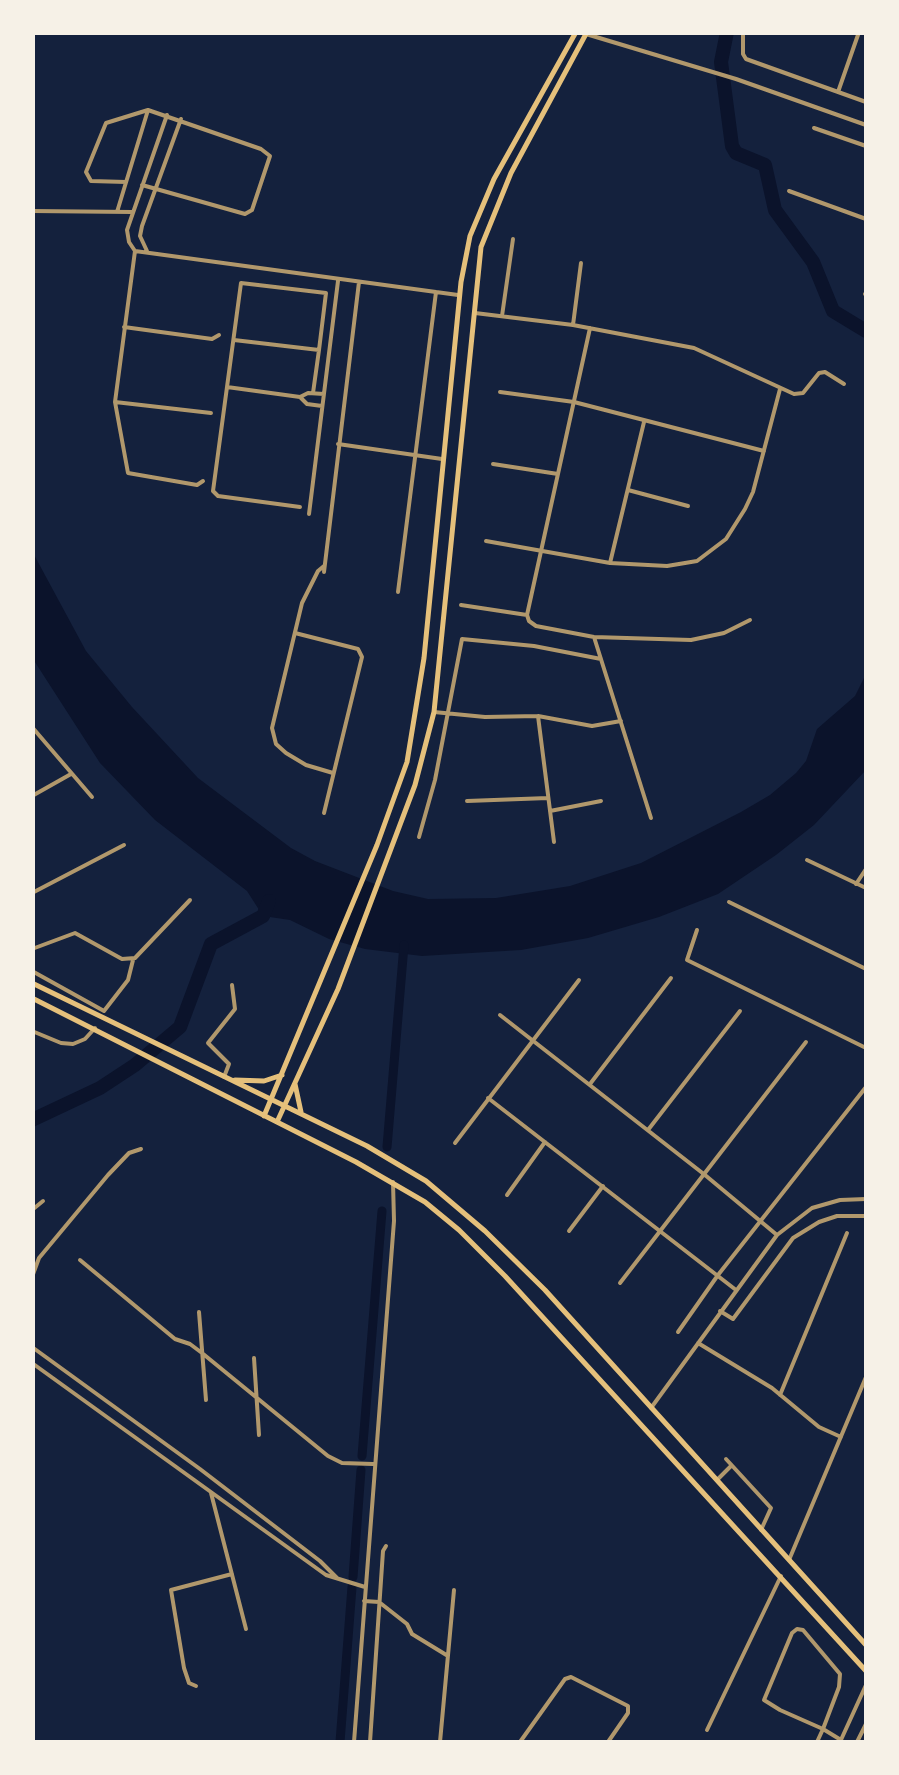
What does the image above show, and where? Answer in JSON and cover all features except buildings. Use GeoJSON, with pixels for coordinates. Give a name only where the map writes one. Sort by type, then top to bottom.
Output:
{"type":"FeatureCollection","features":[{"type":"Feature","properties":{"kind":"main road"},"geometry":{"type":"LineString","coordinates":[[264,1116],[397,794],[413,735],[463,264],[474,221],[576,32]]}},
{"type":"Feature","properties":{"kind":"main road"},"geometry":{"type":"LineString","coordinates":[[278,1122],[338,989],[398,830],[434,712],[478,264],[487,228],[511,173],[587,33]]}},
{"type":"Feature","properties":{"kind":"main road"},"geometry":{"type":"LineString","coordinates":[[430,602],[447,604]]}},
{"type":"Feature","properties":{"kind":"main road"},"geometry":{"type":"LineString","coordinates":[[35,984],[104,1015],[408,1170],[485,1231],[545,1290],[866,1645]]}},
{"type":"Feature","properties":{"kind":"main road"},"geometry":{"type":"LineString","coordinates":[[32,998],[278,1122],[425,1202],[471,1241],[866,1671]]}},
{"type":"Feature","properties":{"kind":"main road"},"geometry":{"type":"LineString","coordinates":[[232,1080],[264,1081],[282,1076]]}},
{"type":"Feature","properties":{"kind":"main road"},"geometry":{"type":"LineString","coordinates":[[295,1082],[302,1114]]}},
{"type":"Feature","properties":{"kind":"main road"},"geometry":{"type":"LineString","coordinates":[[655,1439],[654,1426],[665,1424]]}},
{"type":"Feature","properties":{"kind":"street"},"geometry":{"type":"LineString","coordinates":[[743,32],[746,59],[866,102]]}},
{"type":"Feature","properties":{"kind":"street"},"geometry":{"type":"LineString","coordinates":[[838,92],[859,32]]}},
{"type":"Feature","properties":{"kind":"street"},"geometry":{"type":"LineString","coordinates":[[587,33],[866,125]]}},
{"type":"Feature","properties":{"kind":"street"},"geometry":{"type":"LineString","coordinates":[[117,212],[148,110]]}},
{"type":"Feature","properties":{"kind":"street"},"geometry":{"type":"LineString","coordinates":[[126,182],[91,181],[86,172],[106,124],[148,110],[267,152],[270,160],[252,210],[240,215],[142,185]]}},
{"type":"Feature","properties":{"kind":"street"},"geometry":{"type":"LineString","coordinates":[[167,115],[127,233],[136,251],[115,402],[128,473],[198,485],[203,480]]}},
{"type":"Feature","properties":{"kind":"street"},"geometry":{"type":"LineString","coordinates":[[148,252],[140,236],[181,119]]}},
{"type":"Feature","properties":{"kind":"street"},"geometry":{"type":"LineString","coordinates":[[814,128],[866,146]]}},
{"type":"Feature","properties":{"kind":"street"},"geometry":{"type":"LineString","coordinates":[[789,191],[866,220]]}},
{"type":"Feature","properties":{"kind":"street"},"geometry":{"type":"LineString","coordinates":[[32,211],[132,212]]}},
{"type":"Feature","properties":{"kind":"street"},"geometry":{"type":"LineString","coordinates":[[502,316],[512,239]]}},
{"type":"Feature","properties":{"kind":"street"},"geometry":{"type":"LineString","coordinates":[[136,251],[460,296]]}},
{"type":"Feature","properties":{"kind":"street"},"geometry":{"type":"LineString","coordinates":[[573,325],[581,263]]}},
{"type":"Feature","properties":{"kind":"street"},"geometry":{"type":"LineString","coordinates":[[309,514],[338,279]]}},
{"type":"Feature","properties":{"kind":"street"},"geometry":{"type":"LineString","coordinates":[[334,773],[295,760],[272,736],[302,603],[318,571],[324,569],[359,282]]}},
{"type":"Feature","properties":{"kind":"street"},"geometry":{"type":"LineString","coordinates":[[300,507],[214,494],[241,283],[326,293],[313,393]]}},
{"type":"Feature","properties":{"kind":"street"},"geometry":{"type":"LineString","coordinates":[[398,592],[436,292]]}},
{"type":"Feature","properties":{"kind":"street"},"geometry":{"type":"LineString","coordinates":[[473,313],[573,325],[704,351],[794,394],[804,393],[824,372],[844,384]]}},
{"type":"Feature","properties":{"kind":"street"},"geometry":{"type":"LineString","coordinates":[[124,327],[212,339],[220,335]]}},
{"type":"Feature","properties":{"kind":"street"},"geometry":{"type":"LineString","coordinates":[[590,328],[529,621],[536,626],[594,636],[691,640],[724,634],[750,620]]}},
{"type":"Feature","properties":{"kind":"street"},"geometry":{"type":"LineString","coordinates":[[234,340],[319,350]]}},
{"type":"Feature","properties":{"kind":"street"},"geometry":{"type":"LineString","coordinates":[[227,386],[300,397],[324,394]]}},
{"type":"Feature","properties":{"kind":"street"},"geometry":{"type":"LineString","coordinates":[[486,541],[610,563],[683,565],[716,550],[745,509],[780,389]]}},
{"type":"Feature","properties":{"kind":"street"},"geometry":{"type":"LineString","coordinates":[[500,392],[574,402],[764,451]]}},
{"type":"Feature","properties":{"kind":"street"},"geometry":{"type":"LineString","coordinates":[[300,397],[307,404],[322,406]]}},
{"type":"Feature","properties":{"kind":"street"},"geometry":{"type":"LineString","coordinates":[[115,402],[211,413]]}},
{"type":"Feature","properties":{"kind":"street"},"geometry":{"type":"LineString","coordinates":[[610,563],[644,420]]}},
{"type":"Feature","properties":{"kind":"street"},"geometry":{"type":"LineString","coordinates":[[338,444],[443,459]]}},
{"type":"Feature","properties":{"kind":"street"},"geometry":{"type":"LineString","coordinates":[[493,464],[558,474]]}},
{"type":"Feature","properties":{"kind":"street"},"geometry":{"type":"LineString","coordinates":[[628,490],[688,506]]}},
{"type":"Feature","properties":{"kind":"street"},"geometry":{"type":"LineString","coordinates":[[461,605],[528,614]]}},
{"type":"Feature","properties":{"kind":"street"},"geometry":{"type":"LineString","coordinates":[[295,633],[358,649],[362,656],[324,813]]}},
{"type":"Feature","properties":{"kind":"street"},"geometry":{"type":"LineString","coordinates":[[594,636],[652,818]]}},
{"type":"Feature","properties":{"kind":"street"},"geometry":{"type":"LineString","coordinates":[[419,838],[462,639],[534,646],[601,659]]}},
{"type":"Feature","properties":{"kind":"street"},"geometry":{"type":"LineString","coordinates":[[434,712],[538,716],[592,726],[620,721]]}},
{"type":"Feature","properties":{"kind":"street"},"geometry":{"type":"LineString","coordinates":[[538,716],[554,842]]}},
{"type":"Feature","properties":{"kind":"street"},"geometry":{"type":"LineString","coordinates":[[32,727],[92,798]]}},
{"type":"Feature","properties":{"kind":"street"},"geometry":{"type":"LineString","coordinates":[[32,796],[71,774]]}},
{"type":"Feature","properties":{"kind":"street"},"geometry":{"type":"LineString","coordinates":[[467,801],[548,798]]}},
{"type":"Feature","properties":{"kind":"street"},"geometry":{"type":"LineString","coordinates":[[550,811],[601,801]]}},
{"type":"Feature","properties":{"kind":"street"},"geometry":{"type":"LineString","coordinates":[[32,893],[124,845]]}},
{"type":"Feature","properties":{"kind":"street"},"geometry":{"type":"LineString","coordinates":[[807,860],[866,888]]}},
{"type":"Feature","properties":{"kind":"street"},"geometry":{"type":"LineString","coordinates":[[856,884],[866,869]]}},
{"type":"Feature","properties":{"kind":"street"},"geometry":{"type":"LineString","coordinates":[[32,971],[104,1015],[128,980],[133,958],[190,900]]}},
{"type":"Feature","properties":{"kind":"street"},"geometry":{"type":"LineString","coordinates":[[728,902],[866,968]]}},
{"type":"Feature","properties":{"kind":"street"},"geometry":{"type":"LineString","coordinates":[[697,930],[687,960],[866,1048]]}},
{"type":"Feature","properties":{"kind":"street"},"geometry":{"type":"LineString","coordinates":[[32,950],[75,933],[122,958],[133,958]]}},
{"type":"Feature","properties":{"kind":"street"},"geometry":{"type":"LineString","coordinates":[[590,1084],[671,978]]}},
{"type":"Feature","properties":{"kind":"street"},"geometry":{"type":"LineString","coordinates":[[455,1143],[579,980]]}},
{"type":"Feature","properties":{"kind":"street"},"geometry":{"type":"LineString","coordinates":[[224,1076],[229,1064],[208,1043],[235,1008],[232,985]]}},
{"type":"Feature","properties":{"kind":"street"},"geometry":{"type":"LineString","coordinates":[[648,1130],[740,1012]]}},
{"type":"Feature","properties":{"kind":"street"},"geometry":{"type":"LineString","coordinates":[[500,1015],[777,1235]]}},
{"type":"Feature","properties":{"kind":"street"},"geometry":{"type":"LineString","coordinates":[[32,1030],[73,1044],[90,1036],[95,1028]]}},
{"type":"Feature","properties":{"kind":"street"},"geometry":{"type":"LineString","coordinates":[[620,1283],[806,1042]]}},
{"type":"Feature","properties":{"kind":"street"},"geometry":{"type":"LineString","coordinates":[[678,1332],[866,1087]]}},
{"type":"Feature","properties":{"kind":"street"},"geometry":{"type":"LineString","coordinates":[[488,1098],[736,1290]]}},
{"type":"Feature","properties":{"kind":"street"},"geometry":{"type":"LineString","coordinates":[[507,1196],[546,1142]]}},
{"type":"Feature","properties":{"kind":"street"},"geometry":{"type":"LineString","coordinates":[[32,1277],[34,1262],[116,1166],[141,1148]]}},
{"type":"Feature","properties":{"kind":"street"},"geometry":{"type":"LineString","coordinates":[[354,1742],[394,1221],[393,1182]]}},
{"type":"Feature","properties":{"kind":"street"},"geometry":{"type":"LineString","coordinates":[[569,1231],[603,1186]]}},
{"type":"Feature","properties":{"kind":"street"},"geometry":{"type":"LineString","coordinates":[[651,1408],[777,1235],[812,1208],[840,1200],[866,1200]]}},
{"type":"Feature","properties":{"kind":"street"},"geometry":{"type":"LineString","coordinates":[[32,1210],[44,1201]]}},
{"type":"Feature","properties":{"kind":"street"},"geometry":{"type":"LineString","coordinates":[[720,1311],[733,1319],[793,1238],[837,1216],[866,1216]]}},
{"type":"Feature","properties":{"kind":"street"},"geometry":{"type":"LineString","coordinates":[[780,1395],[847,1232]]}},
{"type":"Feature","properties":{"kind":"street"},"geometry":{"type":"LineString","coordinates":[[80,1260],[335,1460],[373,1464]]}},
{"type":"Feature","properties":{"kind":"street"},"geometry":{"type":"LineString","coordinates":[[199,1312],[206,1400]]}},
{"type":"Feature","properties":{"kind":"street"},"geometry":{"type":"LineString","coordinates":[[698,1343],[780,1395],[808,1420],[841,1437]]}},
{"type":"Feature","properties":{"kind":"street"},"geometry":{"type":"LineString","coordinates":[[32,1346],[200,1469],[320,1561],[340,1582]]}},
{"type":"Feature","properties":{"kind":"street"},"geometry":{"type":"LineString","coordinates":[[254,1358],[259,1435]]}},
{"type":"Feature","properties":{"kind":"street"},"geometry":{"type":"LineString","coordinates":[[32,1363],[326,1575],[365,1587]]}},
{"type":"Feature","properties":{"kind":"street"},"geometry":{"type":"LineString","coordinates":[[789,1560],[866,1377]]}},
{"type":"Feature","properties":{"kind":"street"},"geometry":{"type":"LineString","coordinates":[[726,1459],[771,1508],[762,1530]]}},
{"type":"Feature","properties":{"kind":"street"},"geometry":{"type":"LineString","coordinates":[[717,1480],[731,1465]]}},
{"type":"Feature","properties":{"kind":"street"},"geometry":{"type":"LineString","coordinates":[[211,1493],[246,1629]]}},
{"type":"Feature","properties":{"kind":"street"},"geometry":{"type":"LineString","coordinates":[[370,1742],[386,1546]]}},
{"type":"Feature","properties":{"kind":"street"},"geometry":{"type":"LineString","coordinates":[[196,1686],[189,1683],[184,1668],[171,1590],[232,1574]]}},
{"type":"Feature","properties":{"kind":"street"},"geometry":{"type":"LineString","coordinates":[[707,1730],[781,1576]]}},
{"type":"Feature","properties":{"kind":"street"},"geometry":{"type":"LineString","coordinates":[[440,1742],[454,1590]]}},
{"type":"Feature","properties":{"kind":"street"},"geometry":{"type":"LineString","coordinates":[[364,1601],[380,1602],[407,1624],[412,1634],[448,1656]]}},
{"type":"Feature","properties":{"kind":"street"},"geometry":{"type":"LineString","coordinates":[[817,1742],[822,1729],[839,1687],[840,1674],[803,1630],[796,1629],[764,1700],[822,1729],[840,1741],[866,1686]]}},
{"type":"Feature","properties":{"kind":"street"},"geometry":{"type":"LineString","coordinates":[[520,1742],[571,1676],[628,1706],[628,1713],[608,1742]]}},
{"type":"Feature","properties":{"kind":"street"},"geometry":{"type":"LineString","coordinates":[[857,1742],[866,1724]]}},
{"type":"Feature","properties":{"kind":"water"},"geometry":{"type":"Polygon","coordinates":[[[32,551],[86,651],[198,778],[291,848],[393,891],[428,899],[496,898],[570,886],[641,863],[770,795],[806,761],[817,729],[855,696],[866,674],[866,770],[814,825],[776,855],[718,894],[659,917],[588,938],[521,950],[422,956],[365,949],[329,939],[290,920],[263,916],[247,891],[155,820],[100,763],[33,659],[32,551]]]}},
{"type":"Feature","properties":{"kind":"waterway"},"geometry":{"type":"LineString","coordinates":[[727,32],[721,62],[732,146],[736,153],[765,165],[775,210],[813,262],[833,311],[866,331]]}},
{"type":"Feature","properties":{"kind":"waterway"},"geometry":{"type":"LineString","coordinates":[[32,1120],[100,1088],[180,1027],[211,944],[263,916],[269,901]]}},
{"type":"Feature","properties":{"kind":"waterway"},"geometry":{"type":"LineString","coordinates":[[387,1147],[404,945]]}},
{"type":"Feature","properties":{"kind":"waterway"},"geometry":{"type":"LineString","coordinates":[[362,1456],[382,1211]]}},
{"type":"Feature","properties":{"kind":"waterway"},"geometry":{"type":"LineString","coordinates":[[353,1577],[361,1470]]}},
{"type":"Feature","properties":{"kind":"waterway"},"geometry":{"type":"LineString","coordinates":[[340,1742],[352,1587]]}}]}
